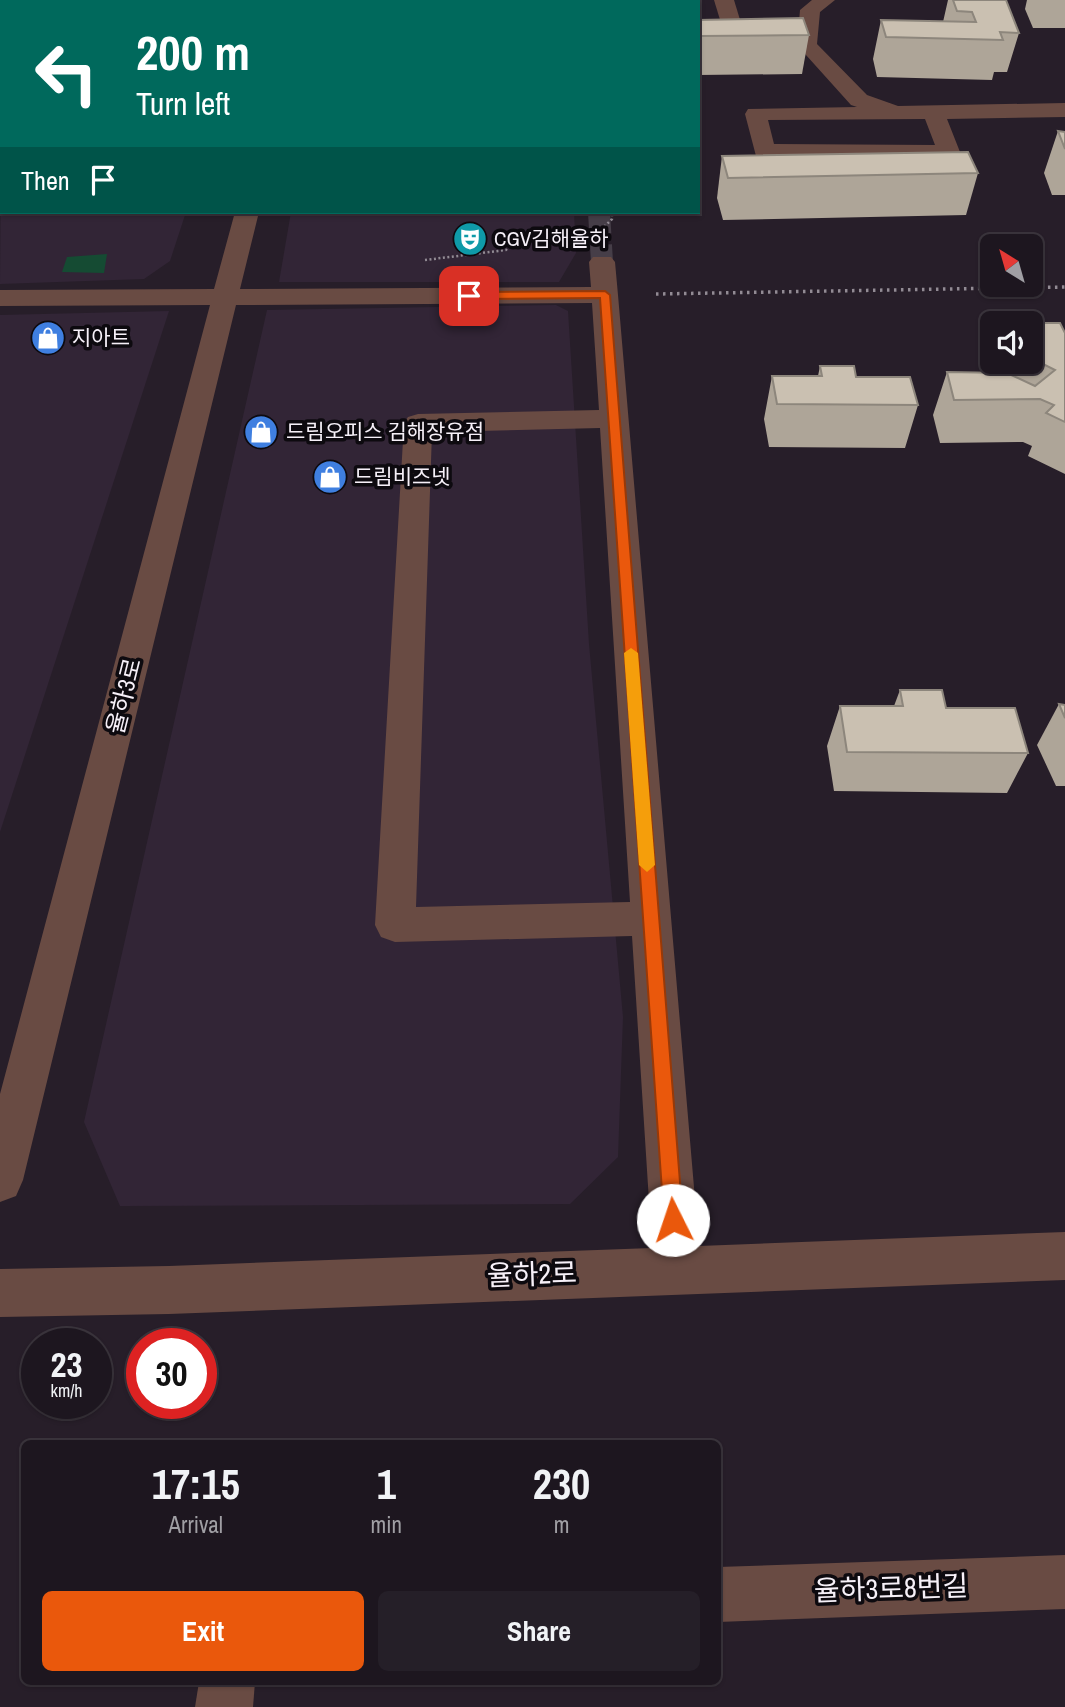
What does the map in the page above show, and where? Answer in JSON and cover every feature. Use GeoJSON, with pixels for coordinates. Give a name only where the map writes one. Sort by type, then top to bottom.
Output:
{"type":"FeatureCollection","features":[{"type":"Feature","properties":{"kind":"street"},"geometry":{"type":"LineString","coordinates":[[712,46],[745,46],[724,0]]}},
{"type":"Feature","properties":{"kind":"street"},"geometry":{"type":"LineString","coordinates":[[825,0],[810,10],[800,45],[859,100],[896,113]]}},
{"type":"Feature","properties":{"kind":"street"},"geometry":{"type":"LineString","coordinates":[[934,113],[949,152],[764,151],[756,114],[1065,110]]}},
{"type":"Feature","properties":{"kind":"street","name":"율하3로"},"geometry":{"type":"LineString","coordinates":[[0,1180],[246,214]]}},
{"type":"Feature","properties":{"kind":"street"},"geometry":{"type":"LineString","coordinates":[[0,298],[225,297],[603,278],[677,1268]]}},
{"type":"Feature","properties":{"kind":"street"},"geometry":{"type":"LineString","coordinates":[[614,419],[418,423],[396,925],[651,918]]}},
{"type":"Feature","properties":{"kind":"street","name":"율하2로"},"geometry":{"type":"LineString","coordinates":[[0,1293],[169,1290],[677,1268],[1065,1256]]}},
{"type":"Feature","properties":{"kind":"street","name":"율하3로8번길"},"geometry":{"type":"LineString","coordinates":[[721,1595],[1065,1583]]}},
{"type":"Feature","properties":{"kind":"street"},"geometry":{"type":"LineString","coordinates":[[224,1707],[227,1685]]}},
{"type":"Feature","properties":{"kind":"path"},"geometry":{"type":"LineString","coordinates":[[425,260],[506,250],[520,235],[543,228],[567,234],[598,233],[612,219],[612,214]]}},
{"type":"Feature","properties":{"kind":"path"},"geometry":{"type":"LineString","coordinates":[[656,294],[1065,287]]}},
{"type":"Feature","properties":{"kind":"shaded area"},"geometry":{"type":"Polygon","coordinates":[[[1,214],[185,214],[170,261],[144,279],[0,284],[1,214]]]}},
{"type":"Feature","properties":{"kind":"shaded area"},"geometry":{"type":"Polygon","coordinates":[[[291,214],[574,214],[576,253],[559,282],[279,282],[291,214]]]}},
{"type":"Feature","properties":{"kind":"shaded area"},"geometry":{"type":"Polygon","coordinates":[[[556,305],[568,311],[589,644],[623,1017],[618,1157],[570,1204],[120,1206],[84,1122],[267,310],[556,305]]]}},
{"type":"Feature","properties":{"kind":"shaded area"},"geometry":{"type":"Polygon","coordinates":[[[169,311],[0,832],[0,315],[169,311]]]}},
{"type":"Feature","properties":{"kind":"green space"},"geometry":{"type":"Polygon","coordinates":[[[107,254],[104,273],[62,272],[67,257],[107,254]]]}},
{"type":"Feature","properties":{"kind":"building"},"geometry":{"type":"Polygon","coordinates":[[[953,0],[1006,0],[1019,33],[1000,32],[1003,40],[886,37],[881,20],[976,22],[972,12],[957,11],[953,0]]]}},
{"type":"Feature","properties":{"kind":"building"},"geometry":{"type":"Polygon","coordinates":[[[803,18],[809,35],[701,36],[700,20],[803,18]]]}},
{"type":"Feature","properties":{"kind":"building"},"geometry":{"type":"Polygon","coordinates":[[[1058,131],[1065,132],[1065,149],[1058,131]]]}},
{"type":"Feature","properties":{"kind":"building"},"geometry":{"type":"Polygon","coordinates":[[[968,152],[978,173],[728,178],[722,156],[968,152]]]}},
{"type":"Feature","properties":{"kind":"building"},"geometry":{"type":"Polygon","coordinates":[[[1043,323],[1060,323],[1065,333],[1065,422],[1046,413],[1054,405],[1040,399],[954,400],[947,372],[1009,374],[1035,386],[1055,370],[1043,364],[1043,323]]]}},
{"type":"Feature","properties":{"kind":"building"},"geometry":{"type":"Polygon","coordinates":[[[820,366],[854,366],[856,377],[910,377],[918,405],[777,404],[772,376],[822,376],[820,366]]]}},
{"type":"Feature","properties":{"kind":"building"},"geometry":{"type":"Polygon","coordinates":[[[900,690],[942,690],[946,708],[1015,708],[1028,753],[847,752],[840,706],[903,706],[900,690]]]}},
{"type":"Feature","properties":{"kind":"building"},"geometry":{"type":"Polygon","coordinates":[[[1059,704],[1065,705],[1065,718],[1059,704]]]}},
{"type":"Feature","properties":{"kind":"tunnel"},"geometry":{"type":"LineString","coordinates":[[599,214],[602,262]]}},
{"type":"Feature","properties":{"kind":"slow traffic"},"geometry":{"type":"LineString","coordinates":[[631,653],[647,865]]}},
{"type":"Feature","properties":{"kind":"place","name":"CGV김해율하"},"geometry":{"type":"Point","coordinates":[470,239]}},
{"type":"Feature","properties":{"kind":"place","name":"지아트"},"geometry":{"type":"Point","coordinates":[48,338]}},
{"type":"Feature","properties":{"kind":"place","name":"드림오피스 김해장유점"},"geometry":{"type":"Point","coordinates":[261,432]}},
{"type":"Feature","properties":{"kind":"place","name":"드림비즈넷"},"geometry":{"type":"Point","coordinates":[330,477]}},
{"type":"Feature","properties":{"kind":"route"},"geometry":{"type":"LineString","coordinates":[[469,296],[605,295],[673,1220]]}}]}
